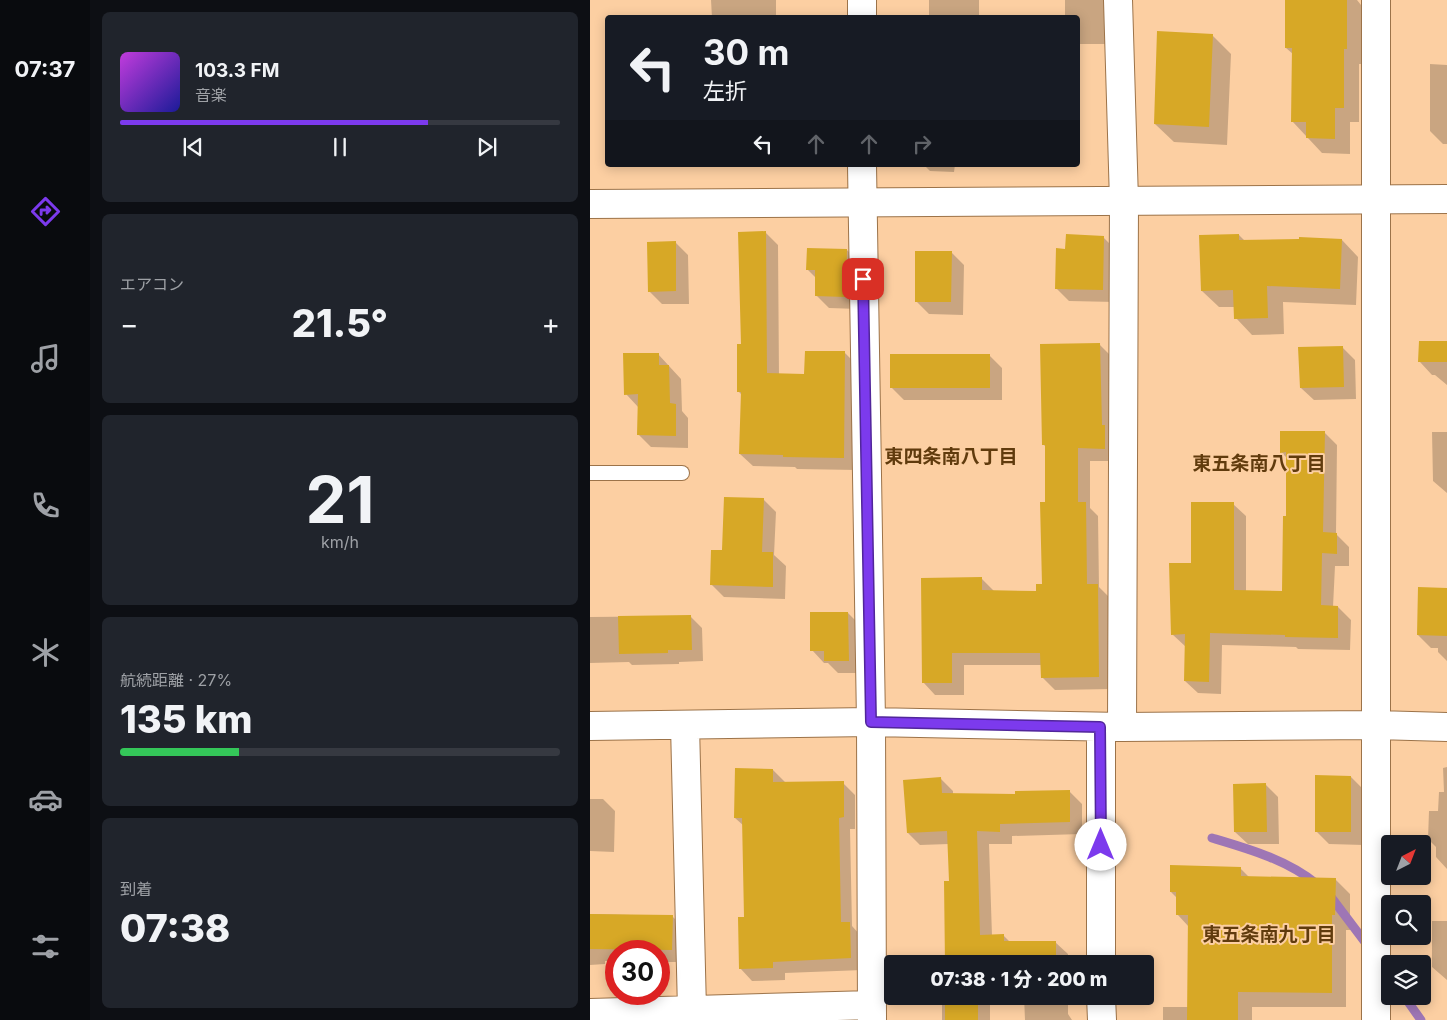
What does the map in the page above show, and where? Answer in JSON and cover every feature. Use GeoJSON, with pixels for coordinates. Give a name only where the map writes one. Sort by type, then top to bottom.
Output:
{"type":"FeatureCollection","features":[{"type":"Feature","properties":{"kind":"street"},"geometry":{"type":"LineString","coordinates":[[862,0],[862,15]]}},
{"type":"Feature","properties":{"kind":"street"},"geometry":{"type":"LineString","coordinates":[[1101,955],[1111,727],[1124,201],[1118,0]]}},
{"type":"Feature","properties":{"kind":"street"},"geometry":{"type":"LineString","coordinates":[[1376,0],[1376,1020]]}},
{"type":"Feature","properties":{"kind":"street"},"geometry":{"type":"LineString","coordinates":[[590,1014],[692,1010],[872,1012],[871,722],[862,167]]}},
{"type":"Feature","properties":{"kind":"street"},"geometry":{"type":"LineString","coordinates":[[590,204],[1447,199]]}},
{"type":"Feature","properties":{"kind":"street"},"geometry":{"type":"LineString","coordinates":[[590,726],[871,722],[1111,727],[1376,725],[1447,727]]}},
{"type":"Feature","properties":{"kind":"street"},"geometry":{"type":"LineString","coordinates":[[685,724],[692,1010]]}},
{"type":"Feature","properties":{"kind":"street"},"geometry":{"type":"LineString","coordinates":[[1102,1005],[1102,1020]]}},
{"type":"Feature","properties":{"kind":"lane"},"geometry":{"type":"LineString","coordinates":[[590,473],[682,473]]}},
{"type":"Feature","properties":{"kind":"building"},"geometry":{"type":"Polygon","coordinates":[[[1285,0],[1347,0],[1347,49],[1344,49],[1344,108],[1335,108],[1335,139],[1306,138],[1306,122],[1291,122],[1292,48],[1285,48],[1285,0]]]}},
{"type":"Feature","properties":{"kind":"building"},"geometry":{"type":"Polygon","coordinates":[[[1157,31],[1213,34],[1209,127],[1154,124],[1157,31]]]}},
{"type":"Feature","properties":{"kind":"building"},"geometry":{"type":"Polygon","coordinates":[[[766,231],[767,373],[804,374],[805,351],[845,351],[844,458],[739,454],[741,392],[737,392],[737,344],[741,344],[738,232],[766,231]]]}},
{"type":"Feature","properties":{"kind":"building"},"geometry":{"type":"Polygon","coordinates":[[[1066,234],[1104,236],[1103,290],[1055,289],[1056,248],[1065,249],[1066,234]]]}},
{"type":"Feature","properties":{"kind":"building"},"geometry":{"type":"Polygon","coordinates":[[[1239,234],[1239,240],[1299,239],[1299,237],[1342,239],[1340,289],[1267,286],[1268,318],[1234,319],[1233,290],[1201,291],[1199,235],[1239,234]]]}},
{"type":"Feature","properties":{"kind":"building"},"geometry":{"type":"Polygon","coordinates":[[[676,241],[676,291],[648,292],[647,242],[676,241]]]}},
{"type":"Feature","properties":{"kind":"building"},"geometry":{"type":"Polygon","coordinates":[[[807,248],[847,249],[846,297],[815,296],[815,270],[806,270],[807,248]]]}},
{"type":"Feature","properties":{"kind":"building"},"geometry":{"type":"Polygon","coordinates":[[[915,251],[952,251],[951,302],[915,302],[915,251]]]}},
{"type":"Feature","properties":{"kind":"building"},"geometry":{"type":"Polygon","coordinates":[[[1419,341],[1447,341],[1447,362],[1418,362],[1419,341]]]}},
{"type":"Feature","properties":{"kind":"building"},"geometry":{"type":"Polygon","coordinates":[[[1100,343],[1102,425],[1105,425],[1105,449],[1078,448],[1078,502],[1086,502],[1087,584],[1098,584],[1099,677],[1041,678],[1040,653],[952,653],[952,683],[922,683],[921,578],[982,577],[982,590],[1036,591],[1036,584],[1042,584],[1040,502],[1045,502],[1045,445],[1042,445],[1040,344],[1100,343]]]}},
{"type":"Feature","properties":{"kind":"building"},"geometry":{"type":"Polygon","coordinates":[[[1343,346],[1344,387],[1300,388],[1298,347],[1343,346]]]}},
{"type":"Feature","properties":{"kind":"building"},"geometry":{"type":"Polygon","coordinates":[[[623,353],[659,353],[659,365],[669,365],[670,403],[676,404],[676,436],[637,435],[638,394],[624,395],[623,353]]]}},
{"type":"Feature","properties":{"kind":"building"},"geometry":{"type":"Polygon","coordinates":[[[890,354],[990,354],[990,388],[890,388],[890,354]]]}},
{"type":"Feature","properties":{"kind":"building"},"geometry":{"type":"Polygon","coordinates":[[[1280,431],[1325,431],[1323,532],[1337,533],[1337,554],[1322,553],[1321,605],[1338,606],[1338,638],[1210,633],[1209,682],[1184,681],[1185,634],[1171,635],[1169,563],[1191,563],[1191,502],[1234,502],[1234,590],[1282,591],[1283,516],[1286,516],[1286,452],[1280,453],[1280,431]]]}},
{"type":"Feature","properties":{"kind":"building"},"geometry":{"type":"Polygon","coordinates":[[[724,497],[764,498],[762,552],[773,552],[773,587],[710,585],[711,550],[722,550],[724,497]]]}},
{"type":"Feature","properties":{"kind":"building"},"geometry":{"type":"Polygon","coordinates":[[[1418,587],[1447,588],[1447,636],[1417,635],[1418,587]]]}},
{"type":"Feature","properties":{"kind":"building"},"geometry":{"type":"Polygon","coordinates":[[[810,612],[848,612],[849,661],[824,661],[824,651],[810,651],[810,612]]]}},
{"type":"Feature","properties":{"kind":"building"},"geometry":{"type":"Polygon","coordinates":[[[691,615],[692,650],[668,650],[668,653],[619,654],[618,616],[691,615]]]}},
{"type":"Feature","properties":{"kind":"building"},"geometry":{"type":"Polygon","coordinates":[[[735,768],[773,769],[773,782],[844,781],[844,817],[839,818],[841,922],[850,922],[851,958],[773,962],[773,968],[739,969],[738,917],[744,917],[742,818],[734,818],[735,768]]]}},
{"type":"Feature","properties":{"kind":"building"},"geometry":{"type":"Polygon","coordinates":[[[1315,775],[1351,776],[1351,832],[1315,832],[1315,775]]]}},
{"type":"Feature","properties":{"kind":"building"},"geometry":{"type":"Polygon","coordinates":[[[941,777],[942,793],[1015,794],[1015,791],[1070,790],[1070,822],[1000,824],[1000,832],[977,831],[980,935],[1004,934],[1004,941],[1056,941],[1056,955],[945,955],[944,881],[949,881],[947,831],[907,833],[903,780],[941,777]]]}},
{"type":"Feature","properties":{"kind":"building"},"geometry":{"type":"Polygon","coordinates":[[[1266,783],[1267,832],[1234,832],[1233,784],[1266,783]]]}},
{"type":"Feature","properties":{"kind":"building"},"geometry":{"type":"Polygon","coordinates":[[[1170,865],[1241,867],[1241,876],[1336,878],[1335,915],[1332,915],[1332,993],[1238,992],[1238,1020],[1187,1020],[1188,915],[1176,915],[1176,892],[1170,892],[1170,865]]]}},
{"type":"Feature","properties":{"kind":"building"},"geometry":{"type":"Polygon","coordinates":[[[590,914],[673,915],[672,950],[670,950],[670,940],[605,940],[605,949],[590,949],[590,914]]]}},
{"type":"Feature","properties":{"kind":"building"},"geometry":{"type":"Polygon","coordinates":[[[945,1005],[978,1005],[978,1020],[945,1020],[945,1005]]]}},
{"type":"Feature","properties":{"kind":"waterway"},"geometry":{"type":"LineString","coordinates":[[1212,838],[1254,851],[1281,862],[1318,885]]}},
{"type":"Feature","properties":{"kind":"waterway"},"geometry":{"type":"LineString","coordinates":[[1328,893],[1368,946]]}},
{"type":"Feature","properties":{"kind":"waterway"},"geometry":{"type":"LineString","coordinates":[[1410,1005],[1421,1020]]}},
{"type":"Feature","properties":{"kind":"district","name":"東四条南八丁目"},"geometry":{"type":"Point","coordinates":[951,456]}},
{"type":"Feature","properties":{"kind":"district","name":"東五条南八丁目"},"geometry":{"type":"Point","coordinates":[1259,463]}},
{"type":"Feature","properties":{"kind":"district","name":"東五条南九丁目"},"geometry":{"type":"Point","coordinates":[1269,934]}},
{"type":"Feature","properties":{"kind":"route"},"geometry":{"type":"LineString","coordinates":[[863,279],[871,722],[1100,727],[1101,845]]}}]}
